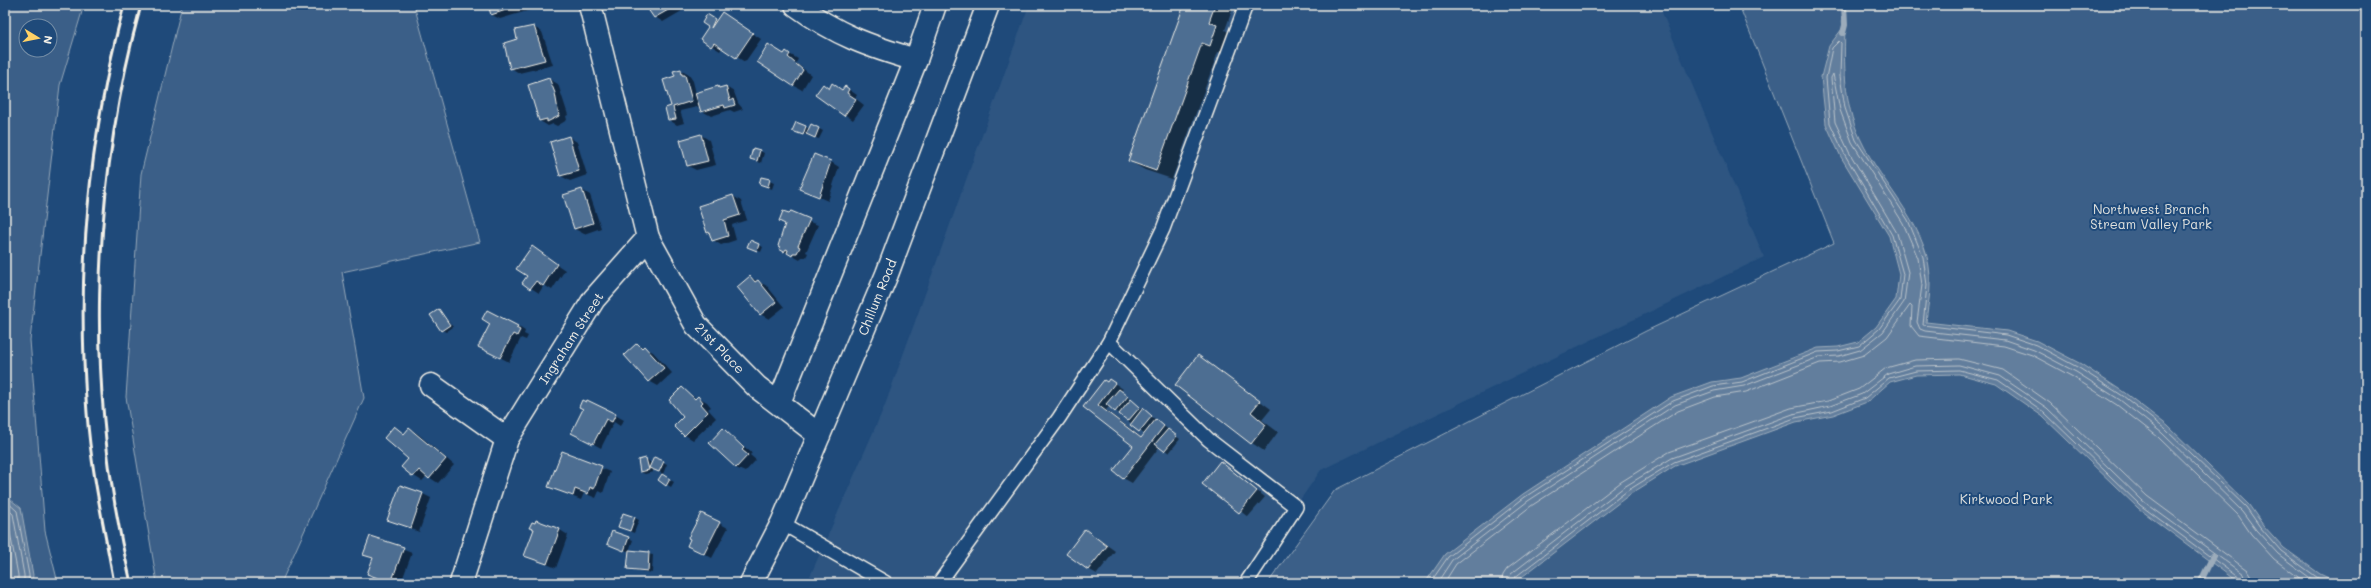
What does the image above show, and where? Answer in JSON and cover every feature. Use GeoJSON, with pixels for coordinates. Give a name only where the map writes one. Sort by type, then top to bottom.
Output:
{"type":"FeatureCollection","features":[{"type":"Feature","properties":{"kind":"street"},"geometry":{"type":"LineString","coordinates":[[590,5],[648,238]]}},
{"type":"Feature","properties":{"kind":"street"},"geometry":{"type":"LineString","coordinates":[[796,5],[832,29],[857,42],[916,60]]}},
{"type":"Feature","properties":{"kind":"street"},"geometry":{"type":"LineString","coordinates":[[779,403],[916,60],[936,5]]}},
{"type":"Feature","properties":{"kind":"street","name":"Chillum Road"},"geometry":{"type":"LineString","coordinates":[[751,583],[782,523],[887,274],[988,5]]}},
{"type":"Feature","properties":{"kind":"street","name":"21st Place"},"geometry":{"type":"LineString","coordinates":[[648,238],[696,325],[757,387],[819,435]]}},
{"type":"Feature","properties":{"kind":"street","name":"Ingraham Street"},"geometry":{"type":"LineString","coordinates":[[461,583],[507,439],[594,299],[648,238]]}},
{"type":"Feature","properties":{"kind":"street"},"geometry":{"type":"LineString","coordinates":[[431,385],[507,439]]}},
{"type":"Feature","properties":{"kind":"lane"},"geometry":{"type":"LineString","coordinates":[[939,583],[1059,418],[1109,342],[1163,229],[1246,5]]}},
{"type":"Feature","properties":{"kind":"lane"},"geometry":{"type":"LineString","coordinates":[[1109,342],[1208,440],[1296,507],[1246,583]]}},
{"type":"Feature","properties":{"kind":"lane"},"geometry":{"type":"LineString","coordinates":[[782,523],[886,583]]}},
{"type":"Feature","properties":{"kind":"shaded area"},"geometry":{"type":"Polygon","coordinates":[[[1029,5],[1659,5],[1764,257],[1321,470],[1242,583],[807,583],[885,405],[1029,5]]]}},
{"type":"Feature","properties":{"kind":"green space"},"geometry":{"type":"Polygon","coordinates":[[[5,5],[84,5],[60,85],[30,340],[45,531],[58,583],[5,583],[5,5]]]}},
{"type":"Feature","properties":{"kind":"green space"},"geometry":{"type":"Polygon","coordinates":[[[182,5],[414,5],[480,242],[342,272],[364,398],[281,583],[157,583],[126,397],[141,174],[182,5]]]}},
{"type":"Feature","properties":{"kind":"green space","name":"Northwest Branch Stream Valley Park"},"geometry":{"type":"Polygon","coordinates":[[[1739,5],[2366,5],[2366,583],[1268,583],[1335,490],[1646,331],[1834,243],[1739,5]]]}},
{"type":"Feature","properties":{"kind":"water"},"geometry":{"type":"Polygon","coordinates":[[[1845,25],[1846,83],[1850,111],[1854,124],[1869,156],[1915,227],[1923,245],[1929,265],[1930,295],[1926,322],[2007,331],[2037,341],[2081,364],[2125,393],[2168,426],[2249,505],[2263,525],[2284,548],[2320,574],[2339,583],[2239,583],[2138,508],[2042,416],[1996,384],[1959,374],[1916,375],[1890,382],[1867,402],[1833,415],[1796,422],[1675,466],[1629,495],[1514,583],[1425,583],[1445,554],[1523,494],[1671,397],[1712,382],[1741,378],[1818,348],[1838,347],[1858,342],[1876,327],[1896,299],[1899,274],[1889,236],[1841,157],[1826,124],[1821,77],[1829,46],[1845,25]]]}},
{"type":"Feature","properties":{"kind":"water"},"geometry":{"type":"Polygon","coordinates":[[[5,495],[21,508],[33,575],[32,583],[5,583],[5,495]]]}},
{"type":"Feature","properties":{"kind":"building"},"geometry":{"type":"Polygon","coordinates":[[[488,5],[521,5],[491,15],[488,5]]]}},
{"type":"Feature","properties":{"kind":"building"},"geometry":{"type":"Polygon","coordinates":[[[645,5],[677,5],[654,18],[645,5]]]}},
{"type":"Feature","properties":{"kind":"building"},"geometry":{"type":"Polygon","coordinates":[[[1184,5],[1215,5],[1209,22],[1217,25],[1210,46],[1202,43],[1156,171],[1128,161],[1184,5]]]}},
{"type":"Feature","properties":{"kind":"building"},"geometry":{"type":"Polygon","coordinates":[[[722,12],[753,33],[736,58],[714,43],[711,47],[700,39],[708,27],[702,23],[707,14],[715,19],[711,28],[722,12]]]}},
{"type":"Feature","properties":{"kind":"building"},"geometry":{"type":"Polygon","coordinates":[[[534,26],[545,60],[510,69],[504,43],[517,39],[515,30],[534,26]]]}},
{"type":"Feature","properties":{"kind":"building"},"geometry":{"type":"Polygon","coordinates":[[[768,44],[784,54],[786,51],[790,54],[788,57],[803,70],[793,86],[757,62],[768,44]]]}},
{"type":"Feature","properties":{"kind":"building"},"geometry":{"type":"Polygon","coordinates":[[[681,69],[682,75],[685,75],[692,101],[673,107],[676,119],[668,120],[665,108],[671,106],[663,80],[675,76],[673,71],[681,69]]]}},
{"type":"Feature","properties":{"kind":"building"},"geometry":{"type":"Polygon","coordinates":[[[549,78],[555,93],[559,116],[547,122],[547,119],[539,121],[528,85],[549,78]]]}},
{"type":"Feature","properties":{"kind":"building"},"geometry":{"type":"Polygon","coordinates":[[[832,83],[842,90],[845,86],[849,89],[847,93],[856,99],[844,116],[815,95],[823,84],[829,89],[832,83]]]}},
{"type":"Feature","properties":{"kind":"building"},"geometry":{"type":"Polygon","coordinates":[[[718,86],[719,88],[726,86],[730,101],[733,99],[735,105],[725,108],[724,105],[701,112],[695,93],[718,86]]]}},
{"type":"Feature","properties":{"kind":"building"},"geometry":{"type":"Polygon","coordinates":[[[796,122],[806,126],[803,135],[792,131],[796,122]]]}},
{"type":"Feature","properties":{"kind":"building"},"geometry":{"type":"Polygon","coordinates":[[[811,124],[819,128],[815,138],[806,134],[811,124]]]}},
{"type":"Feature","properties":{"kind":"building"},"geometry":{"type":"Polygon","coordinates":[[[701,134],[708,161],[687,166],[680,140],[701,134]]]}},
{"type":"Feature","properties":{"kind":"building"},"geometry":{"type":"Polygon","coordinates":[[[569,136],[579,171],[560,176],[550,142],[569,136]]]}},
{"type":"Feature","properties":{"kind":"building"},"geometry":{"type":"Polygon","coordinates":[[[753,148],[760,150],[757,161],[750,159],[753,148]]]}},
{"type":"Feature","properties":{"kind":"building"},"geometry":{"type":"Polygon","coordinates":[[[814,154],[831,161],[819,197],[799,189],[814,154]]]}},
{"type":"Feature","properties":{"kind":"building"},"geometry":{"type":"Polygon","coordinates":[[[761,177],[770,179],[768,187],[759,184],[761,177]]]}},
{"type":"Feature","properties":{"kind":"building"},"geometry":{"type":"Polygon","coordinates":[[[582,189],[593,223],[574,229],[563,195],[582,189]]]}},
{"type":"Feature","properties":{"kind":"building"},"geometry":{"type":"Polygon","coordinates":[[[733,195],[740,215],[724,220],[728,236],[712,241],[709,232],[707,233],[698,206],[733,195]]]}},
{"type":"Feature","properties":{"kind":"building"},"geometry":{"type":"Polygon","coordinates":[[[783,211],[789,213],[791,211],[810,219],[798,246],[800,247],[797,253],[793,253],[792,256],[787,253],[788,250],[786,249],[784,252],[779,249],[780,247],[778,246],[785,224],[779,221],[783,211]]]}},
{"type":"Feature","properties":{"kind":"building"},"geometry":{"type":"Polygon","coordinates":[[[750,240],[759,244],[757,251],[747,247],[750,240]]]}},
{"type":"Feature","properties":{"kind":"building"},"geometry":{"type":"Polygon","coordinates":[[[532,246],[557,264],[543,286],[536,281],[530,289],[522,283],[527,276],[516,269],[532,246]]]}},
{"type":"Feature","properties":{"kind":"building"},"geometry":{"type":"Polygon","coordinates":[[[750,276],[755,282],[758,280],[776,302],[760,315],[737,287],[750,276]]]}},
{"type":"Feature","properties":{"kind":"building"},"geometry":{"type":"Polygon","coordinates":[[[439,309],[450,325],[441,331],[430,315],[439,309]]]}},
{"type":"Feature","properties":{"kind":"building"},"geometry":{"type":"Polygon","coordinates":[[[487,310],[518,326],[516,328],[520,330],[517,336],[513,334],[500,358],[478,347],[490,324],[482,319],[487,310]]]}},
{"type":"Feature","properties":{"kind":"building"},"geometry":{"type":"Polygon","coordinates":[[[637,343],[642,348],[644,346],[664,368],[648,382],[624,355],[637,343]]]}},
{"type":"Feature","properties":{"kind":"building"},"geometry":{"type":"Polygon","coordinates":[[[1198,355],[1260,401],[1251,412],[1266,425],[1251,444],[1175,385],[1198,355]]]}},
{"type":"Feature","properties":{"kind":"building"},"geometry":{"type":"Polygon","coordinates":[[[1109,379],[1115,383],[1098,405],[1141,438],[1156,419],[1164,426],[1123,479],[1113,471],[1133,446],[1083,407],[1104,380],[1107,382],[1109,379]]]}},
{"type":"Feature","properties":{"kind":"building"},"geometry":{"type":"Polygon","coordinates":[[[682,387],[695,399],[698,396],[703,402],[701,404],[708,412],[684,436],[674,426],[683,417],[669,400],[682,387]]]}},
{"type":"Feature","properties":{"kind":"building"},"geometry":{"type":"Polygon","coordinates":[[[1119,389],[1128,396],[1115,412],[1106,404],[1119,389]]]}},
{"type":"Feature","properties":{"kind":"building"},"geometry":{"type":"Polygon","coordinates":[[[1131,399],[1140,407],[1128,421],[1119,414],[1131,399]]]}},
{"type":"Feature","properties":{"kind":"building"},"geometry":{"type":"Polygon","coordinates":[[[582,400],[586,402],[587,400],[616,414],[612,422],[606,419],[593,444],[571,433],[583,409],[579,407],[582,400]]]}},
{"type":"Feature","properties":{"kind":"building"},"geometry":{"type":"Polygon","coordinates":[[[1143,408],[1152,416],[1139,432],[1130,425],[1143,408]]]}},
{"type":"Feature","properties":{"kind":"building"},"geometry":{"type":"Polygon","coordinates":[[[394,426],[404,434],[409,428],[446,459],[429,479],[419,470],[413,477],[401,467],[408,459],[384,438],[394,426]]]}},
{"type":"Feature","properties":{"kind":"building"},"geometry":{"type":"Polygon","coordinates":[[[723,428],[744,448],[742,450],[748,455],[736,468],[709,443],[723,428]]]}},
{"type":"Feature","properties":{"kind":"building"},"geometry":{"type":"Polygon","coordinates":[[[1168,429],[1177,436],[1164,451],[1155,444],[1168,429]]]}},
{"type":"Feature","properties":{"kind":"building"},"geometry":{"type":"Polygon","coordinates":[[[562,451],[602,466],[594,489],[590,487],[588,494],[575,489],[573,496],[548,487],[562,451]]]}},
{"type":"Feature","properties":{"kind":"building"},"geometry":{"type":"Polygon","coordinates":[[[654,457],[664,461],[659,472],[649,468],[654,457]]]}},
{"type":"Feature","properties":{"kind":"building"},"geometry":{"type":"Polygon","coordinates":[[[646,458],[649,470],[640,472],[638,460],[646,458]]]}},
{"type":"Feature","properties":{"kind":"building"},"geometry":{"type":"Polygon","coordinates":[[[1220,461],[1257,491],[1239,513],[1202,484],[1220,461]]]}},
{"type":"Feature","properties":{"kind":"building"},"geometry":{"type":"Polygon","coordinates":[[[662,474],[670,479],[666,486],[658,480],[662,474]]]}},
{"type":"Feature","properties":{"kind":"building"},"geometry":{"type":"Polygon","coordinates":[[[400,485],[423,493],[411,528],[387,520],[400,485]]]}},
{"type":"Feature","properties":{"kind":"building"},"geometry":{"type":"Polygon","coordinates":[[[623,513],[635,517],[630,531],[618,527],[623,513]]]}},
{"type":"Feature","properties":{"kind":"building"},"geometry":{"type":"Polygon","coordinates":[[[701,513],[720,522],[704,554],[687,546],[690,539],[688,538],[701,513]]]}},
{"type":"Feature","properties":{"kind":"building"},"geometry":{"type":"Polygon","coordinates":[[[536,520],[560,529],[547,564],[524,556],[534,529],[529,528],[532,522],[535,523],[536,520]]]}},
{"type":"Feature","properties":{"kind":"building"},"geometry":{"type":"Polygon","coordinates":[[[1085,529],[1107,546],[1088,570],[1066,554],[1085,529]]]}},
{"type":"Feature","properties":{"kind":"building"},"geometry":{"type":"Polygon","coordinates":[[[612,531],[629,537],[624,551],[607,544],[612,531]]]}},
{"type":"Feature","properties":{"kind":"building"},"geometry":{"type":"Polygon","coordinates":[[[370,536],[404,547],[391,583],[367,574],[373,558],[363,555],[370,536]]]}},
{"type":"Feature","properties":{"kind":"building"},"geometry":{"type":"Polygon","coordinates":[[[629,550],[649,552],[648,571],[627,569],[629,550]]]}},
{"type":"Feature","properties":{"kind":"waterway"},"geometry":{"type":"LineString","coordinates":[[1843,33],[1845,25],[1844,5]]}},
{"type":"Feature","properties":{"kind":"waterway"},"geometry":{"type":"LineString","coordinates":[[2200,583],[2213,556]]}},
{"type":"Feature","properties":{"kind":"railway"},"geometry":{"type":"LineString","coordinates":[[114,583],[98,498],[89,434],[84,360],[83,309],[84,258],[94,157],[101,107],[124,5]]}},
{"type":"Feature","properties":{"kind":"railway"},"geometry":{"type":"LineString","coordinates":[[131,583],[116,512],[106,439],[101,367],[100,294],[103,221],[111,148],[124,76],[141,5]]}},
{"type":"Feature","properties":{"kind":"park label","name":"Kirkwood Park"},"geometry":{"type":"Point","coordinates":[2006,499]}}]}
